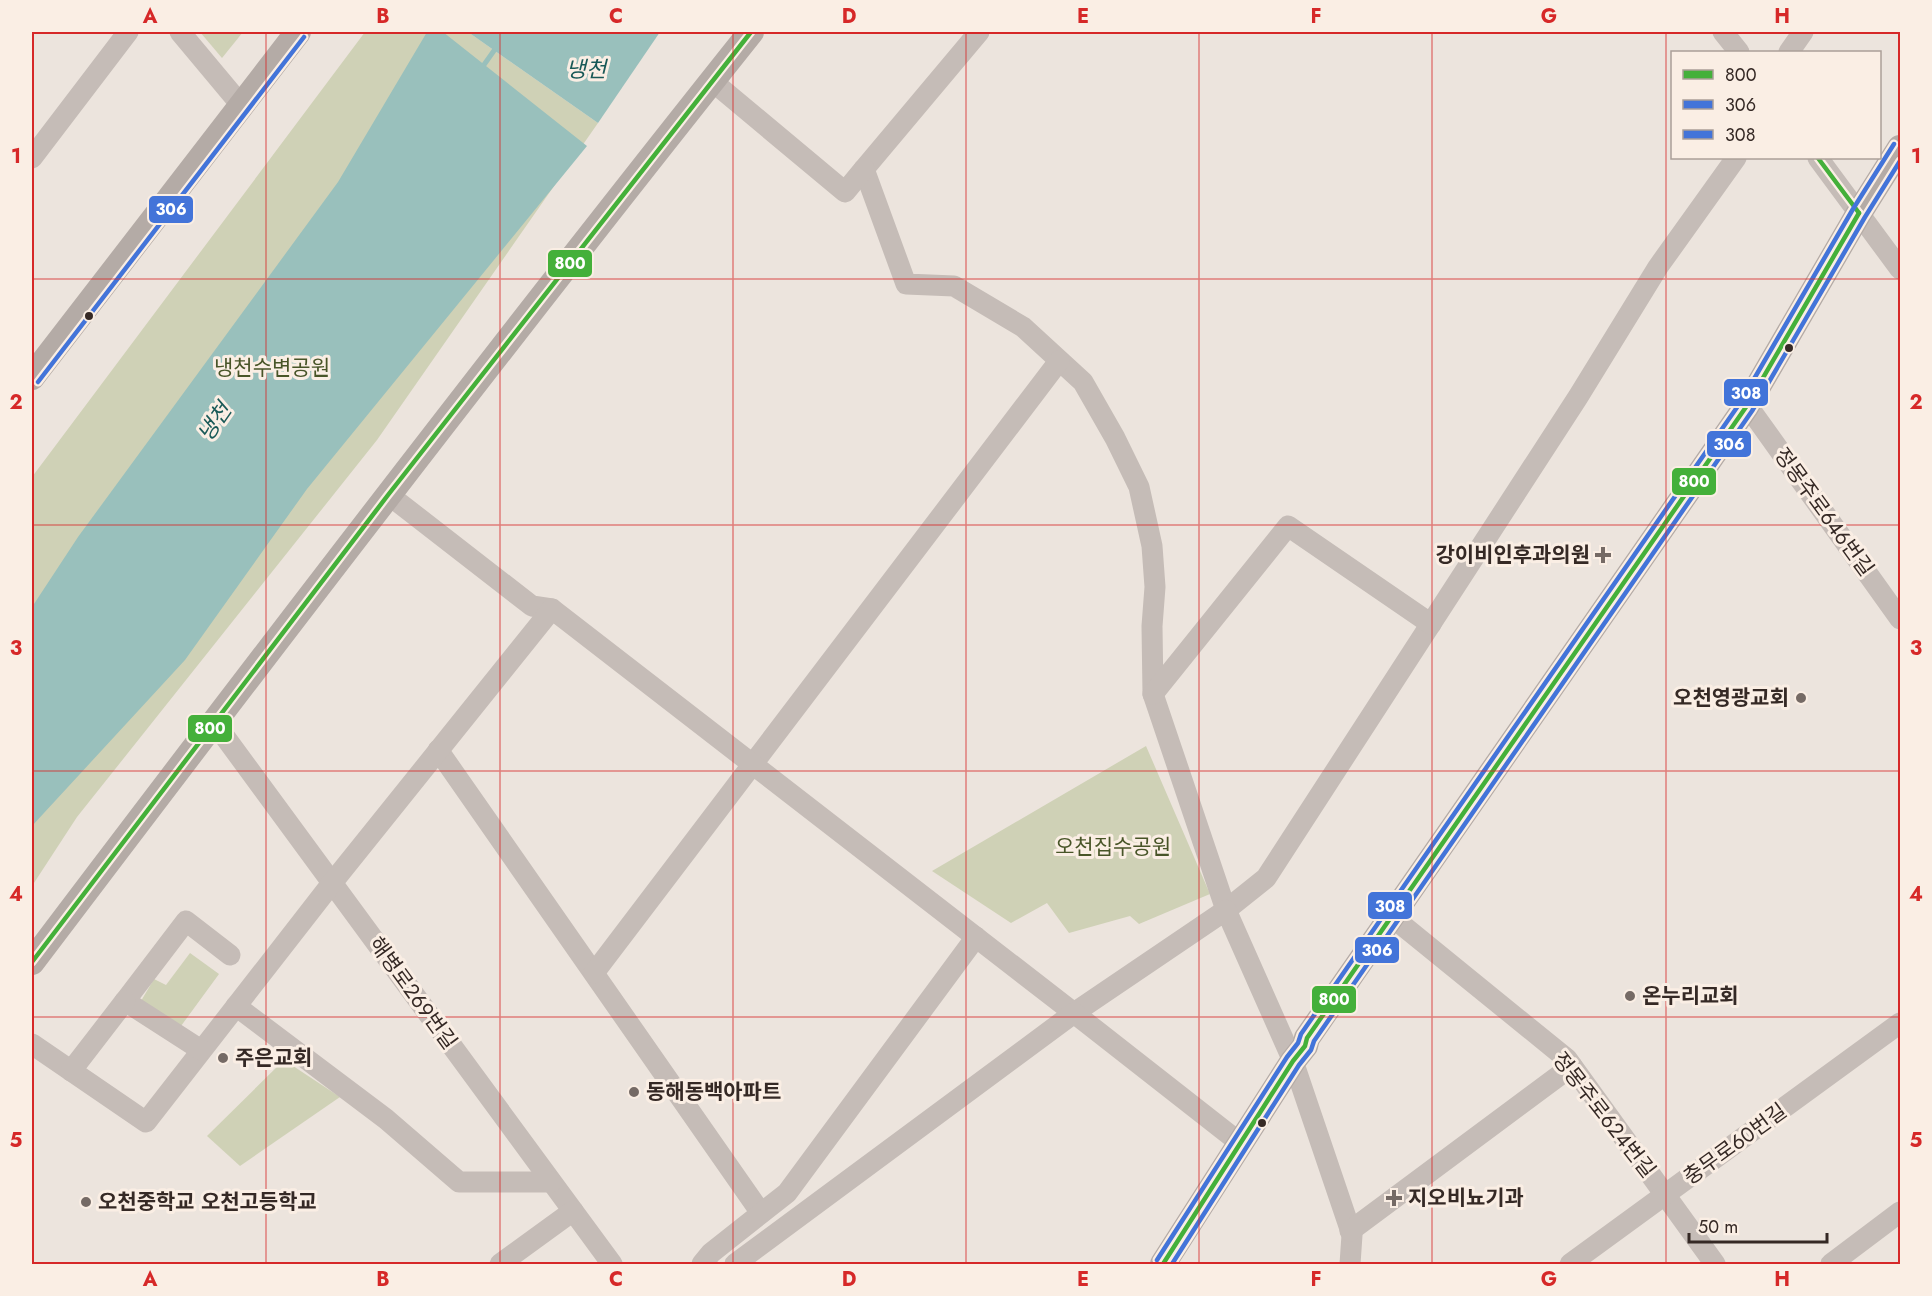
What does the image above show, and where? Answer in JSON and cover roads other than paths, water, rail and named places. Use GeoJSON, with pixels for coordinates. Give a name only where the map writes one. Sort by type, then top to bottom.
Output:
{"type":"FeatureCollection","features":[{"type":"Feature","properties":{"kind":"main road"},"geometry":{"type":"LineString","coordinates":[[32,377],[298,32]]}},
{"type":"Feature","properties":{"kind":"main road"},"geometry":{"type":"LineString","coordinates":[[32,962],[587,238],[751,32]]}},
{"type":"Feature","properties":{"kind":"main road"},"geometry":{"type":"LineString","coordinates":[[1163,1264],[1293,1061],[1305,1046],[1306,1038],[1747,405],[1859,213],[1900,148]]}},
{"type":"Feature","properties":{"kind":"street"},"geometry":{"type":"LineString","coordinates":[[38,150],[128,32]]}},
{"type":"Feature","properties":{"kind":"street"},"geometry":{"type":"LineString","coordinates":[[180,32],[241,105]]}},
{"type":"Feature","properties":{"kind":"street"},"geometry":{"type":"LineString","coordinates":[[712,81],[845,192],[979,32]]}},
{"type":"Feature","properties":{"kind":"street"},"geometry":{"type":"LineString","coordinates":[[1724,32],[1738,51]]}},
{"type":"Feature","properties":{"kind":"street"},"geometry":{"type":"LineString","coordinates":[[1790,51],[1803,32]]}},
{"type":"Feature","properties":{"kind":"street"},"geometry":{"type":"LineString","coordinates":[[735,1264],[1074,1013],[1226,910],[1266,878],[1578,397],[1658,267],[1735,159]]}},
{"type":"Feature","properties":{"kind":"street"},"geometry":{"type":"LineString","coordinates":[[1819,159],[1900,268]]}},
{"type":"Feature","properties":{"kind":"street"},"geometry":{"type":"LineString","coordinates":[[864,169],[906,284],[954,286],[1023,327],[1083,382],[1115,438],[1139,487],[1152,546],[1155,587],[1152,626],[1153,694],[1226,910],[1293,1061],[1350,1231],[1350,1264]]}},
{"type":"Feature","properties":{"kind":"street"},"geometry":{"type":"LineString","coordinates":[[594,973],[1059,361]]}},
{"type":"Feature","properties":{"kind":"street","name":"정몽주로646번길"},"geometry":{"type":"LineString","coordinates":[[1747,405],[1900,619]]}},
{"type":"Feature","properties":{"kind":"street"},"geometry":{"type":"LineString","coordinates":[[389,495],[532,606],[552,609],[1240,1143]]}},
{"type":"Feature","properties":{"kind":"street"},"geometry":{"type":"LineString","coordinates":[[1153,694],[1288,526],[1431,624]]}},
{"type":"Feature","properties":{"kind":"street"},"geometry":{"type":"LineString","coordinates":[[32,1044],[146,1122],[332,883],[552,609]]}},
{"type":"Feature","properties":{"kind":"street","name":"해병로269번길"},"geometry":{"type":"LineString","coordinates":[[214,722],[612,1264]]}},
{"type":"Feature","properties":{"kind":"street"},"geometry":{"type":"LineString","coordinates":[[438,750],[761,1213]]}},
{"type":"Feature","properties":{"kind":"street","name":"정몽주로624번길"},"geometry":{"type":"LineString","coordinates":[[1391,916],[1567,1059],[1715,1264]]}},
{"type":"Feature","properties":{"kind":"street"},"geometry":{"type":"LineString","coordinates":[[71,1071],[186,921],[230,955]]}},
{"type":"Feature","properties":{"kind":"street"},"geometry":{"type":"LineString","coordinates":[[702,1264],[711,1253],[787,1193],[976,937]]}},
{"type":"Feature","properties":{"kind":"street"},"geometry":{"type":"LineString","coordinates":[[125,1002],[201,1050]]}},
{"type":"Feature","properties":{"kind":"street"},"geometry":{"type":"LineString","coordinates":[[236,1006],[386,1119],[459,1182],[551,1182]]}},
{"type":"Feature","properties":{"kind":"street","name":"충무로60번길"},"geometry":{"type":"LineString","coordinates":[[1570,1264],[1900,1023]]}},
{"type":"Feature","properties":{"kind":"street"},"geometry":{"type":"LineString","coordinates":[[1350,1231],[1572,1066]]}},
{"type":"Feature","properties":{"kind":"street"},"geometry":{"type":"LineString","coordinates":[[500,1264],[573,1211]]}},
{"type":"Feature","properties":{"kind":"street"},"geometry":{"type":"LineString","coordinates":[[1832,1264],[1900,1212]]}},
{"type":"Feature","properties":{"kind":"water","name":"냉천수변공원"},"geometry":{"type":"Polygon","coordinates":[[[427,32],[443,32],[587,146],[307,489],[185,660],[32,826],[32,607],[78,537],[338,182],[427,32]]]}},
{"type":"Feature","properties":{"kind":"water","name":"냉천"},"geometry":{"type":"Polygon","coordinates":[[[468,32],[660,32],[598,123],[468,32]]]}},
{"type":"Feature","properties":{"kind":"waterway","name":"냉천"},"geometry":{"type":"LineString","coordinates":[[481,69],[498,45]]}},
{"type":"Feature","properties":{"kind":"place","name":"강이비인후과의원"},"geometry":{"type":"Point","coordinates":[1603,555]}},
{"type":"Feature","properties":{"kind":"place","name":"오천영광교회"},"geometry":{"type":"Point","coordinates":[1801,698]}},
{"type":"Feature","properties":{"kind":"place","name":"온누리교회"},"geometry":{"type":"Point","coordinates":[1630,996]}},
{"type":"Feature","properties":{"kind":"place","name":"주은교회"},"geometry":{"type":"Point","coordinates":[223,1058]}},
{"type":"Feature","properties":{"kind":"place","name":"동해동백아파트"},"geometry":{"type":"Point","coordinates":[634,1092]}},
{"type":"Feature","properties":{"kind":"place","name":"지오비뇨기과"},"geometry":{"type":"Point","coordinates":[1394,1198]}},
{"type":"Feature","properties":{"kind":"place","name":"오천중학교 오천고등학교"},"geometry":{"type":"Point","coordinates":[86,1202]}},
{"type":"Feature","properties":{"kind":"park label","name":"오천집수공원"},"geometry":{"type":"Point","coordinates":[1113,847]}}]}
